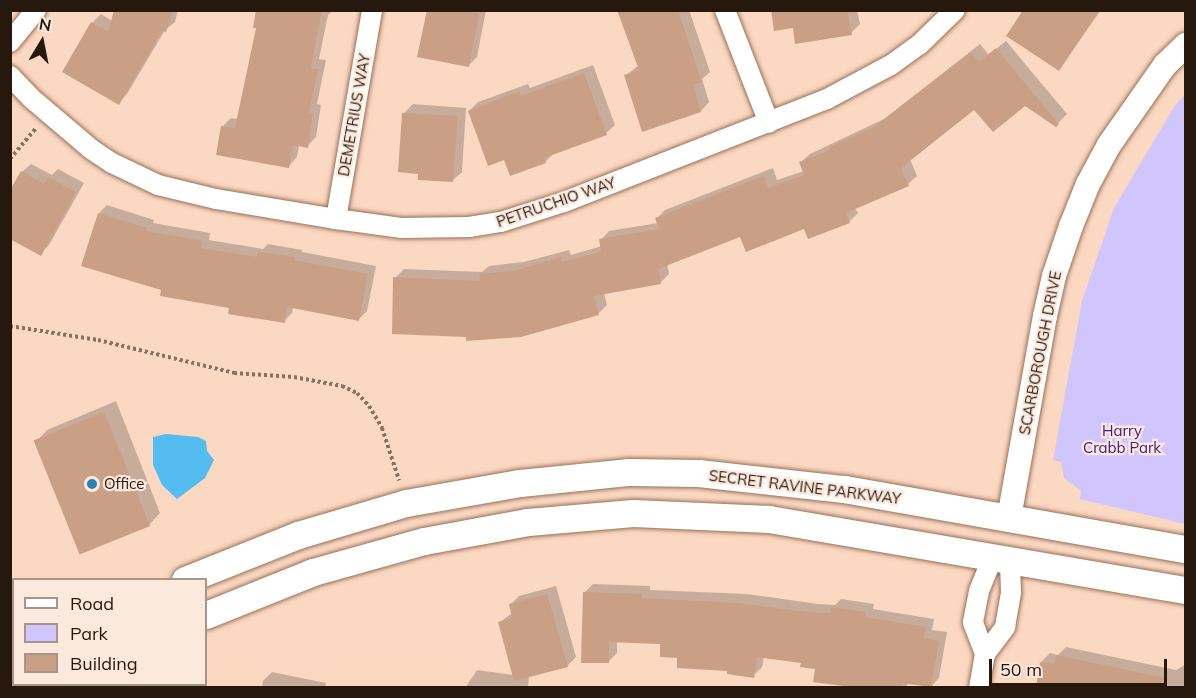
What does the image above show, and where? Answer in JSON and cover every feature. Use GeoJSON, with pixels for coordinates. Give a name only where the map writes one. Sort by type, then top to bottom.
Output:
{"type":"FeatureCollection","features":[{"type":"Feature","properties":{"kind":"main road","name":"SECRET RAVINE PARKWAY"},"geometry":{"type":"LineString","coordinates":[[188,578],[298,535],[406,503],[463,491],[629,472],[698,473],[844,489],[1185,549]]}},
{"type":"Feature","properties":{"kind":"main road"},"geometry":{"type":"LineString","coordinates":[[207,615],[314,572],[371,554],[472,531],[582,516],[633,513],[769,519],[1185,590]]}},
{"type":"Feature","properties":{"kind":"main road"},"geometry":{"type":"LineString","coordinates":[[1002,558],[1009,518]]}},
{"type":"Feature","properties":{"kind":"street"},"geometry":{"type":"LineString","coordinates":[[10,42],[36,10]]}},
{"type":"Feature","properties":{"kind":"street","name":"DEMETRIUS WAY"},"geometry":{"type":"LineString","coordinates":[[336,219],[372,10]]}},
{"type":"Feature","properties":{"kind":"street"},"geometry":{"type":"LineString","coordinates":[[725,10],[769,123]]}},
{"type":"Feature","properties":{"kind":"street","name":"PETRUCHIO WAY"},"geometry":{"type":"LineString","coordinates":[[10,76],[48,113],[112,163],[158,185],[216,199],[336,219],[438,230],[501,222],[564,202],[838,94],[891,65],[919,45],[955,10]]}},
{"type":"Feature","properties":{"kind":"street","name":"SCARBOROUGH DRIVE"},"geometry":{"type":"LineString","coordinates":[[1009,518],[1045,316],[1054,276],[1071,226],[1088,184],[1109,145],[1165,65],[1185,45]]}},
{"type":"Feature","properties":{"kind":"street"},"geometry":{"type":"LineString","coordinates":[[985,654],[973,622],[979,591],[1002,558]]}},
{"type":"Feature","properties":{"kind":"street"},"geometry":{"type":"LineString","coordinates":[[979,687],[985,654],[1005,627],[1011,592],[1002,558]]}},
{"type":"Feature","properties":{"kind":"path"},"geometry":{"type":"LineString","coordinates":[[10,159],[48,113]]}},
{"type":"Feature","properties":{"kind":"path"},"geometry":{"type":"LineString","coordinates":[[10,326],[98,340],[234,373],[294,377],[342,386],[357,393],[369,406],[378,421],[406,503]]}},
{"type":"Feature","properties":{"kind":"green space","name":"Harry Crabb Park"},"geometry":{"type":"Polygon","coordinates":[[[1185,94],[1185,524],[1080,499],[1081,491],[1064,478],[1061,462],[1053,460],[1082,301],[1114,208],[1174,107],[1185,94]]]}},
{"type":"Feature","properties":{"kind":"water"},"geometry":{"type":"Polygon","coordinates":[[[166,434],[198,437],[206,441],[207,451],[214,460],[205,478],[177,499],[162,485],[153,465],[153,437],[166,434]]]}},
{"type":"Feature","properties":{"kind":"building"},"geometry":{"type":"Polygon","coordinates":[[[114,10],[173,10],[166,32],[162,31],[119,105],[62,72],[91,22],[108,32],[114,10]]]}},
{"type":"Feature","properties":{"kind":"building"},"geometry":{"type":"Polygon","coordinates":[[[256,10],[322,10],[311,68],[318,69],[309,113],[313,113],[308,148],[293,145],[289,168],[216,155],[221,126],[235,128],[256,28],[253,28],[256,10]]]}},
{"type":"Feature","properties":{"kind":"building"},"geometry":{"type":"Polygon","coordinates":[[[427,10],[461,10],[479,14],[469,67],[417,57],[427,10]]]}},
{"type":"Feature","properties":{"kind":"building"},"geometry":{"type":"Polygon","coordinates":[[[617,10],[678,10],[702,82],[693,85],[701,112],[642,132],[624,75],[639,70],[617,10]]]}},
{"type":"Feature","properties":{"kind":"building"},"geometry":{"type":"Polygon","coordinates":[[[771,10],[847,10],[852,35],[795,44],[793,28],[774,31],[771,10]]]}},
{"type":"Feature","properties":{"kind":"building"},"geometry":{"type":"Polygon","coordinates":[[[1023,10],[1100,10],[1059,71],[1006,36],[1023,10]]]}},
{"type":"Feature","properties":{"kind":"building"},"geometry":{"type":"Polygon","coordinates":[[[996,48],[1059,124],[1056,127],[1025,106],[993,132],[974,110],[901,168],[909,186],[846,213],[850,223],[808,239],[804,229],[746,252],[740,237],[658,269],[661,284],[594,296],[599,315],[521,337],[466,341],[466,337],[392,334],[393,277],[480,281],[479,274],[514,271],[561,257],[562,262],[601,252],[599,239],[659,229],[655,218],[764,176],[768,188],[804,175],[799,162],[830,150],[829,147],[874,127],[971,52],[979,62],[996,48]]]}},
{"type":"Feature","properties":{"kind":"building"},"geometry":{"type":"Polygon","coordinates":[[[584,73],[607,135],[544,158],[546,163],[510,176],[504,160],[488,166],[468,111],[519,91],[521,96],[584,73]]]}},
{"type":"Feature","properties":{"kind":"building"},"geometry":{"type":"Polygon","coordinates":[[[402,113],[458,116],[453,182],[418,180],[418,174],[398,172],[402,113]]]}},
{"type":"Feature","properties":{"kind":"building"},"geometry":{"type":"Polygon","coordinates":[[[21,171],[44,184],[48,177],[76,192],[41,256],[10,239],[10,190],[21,171]]]}},
{"type":"Feature","properties":{"kind":"building"},"geometry":{"type":"Polygon","coordinates":[[[98,213],[147,228],[146,231],[203,241],[201,248],[257,257],[258,252],[295,257],[294,260],[368,274],[359,321],[287,307],[285,323],[228,314],[229,308],[160,296],[161,290],[81,266],[98,213]]]}},
{"type":"Feature","properties":{"kind":"building","name":"Office"},"geometry":{"type":"Polygon","coordinates":[[[104,412],[150,526],[80,555],[34,440],[104,412]]]}},
{"type":"Feature","properties":{"kind":"building"},"geometry":{"type":"Polygon","coordinates":[[[583,592],[642,594],[642,598],[737,603],[808,612],[830,613],[831,607],[865,612],[865,617],[926,627],[924,638],[939,641],[931,687],[902,683],[902,687],[851,687],[813,682],[815,669],[800,667],[801,663],[757,657],[754,678],[727,674],[727,671],[677,668],[677,658],[660,657],[660,644],[609,642],[609,663],[581,663],[583,592]]]}},
{"type":"Feature","properties":{"kind":"building"},"geometry":{"type":"Polygon","coordinates":[[[547,594],[568,667],[514,681],[498,622],[512,618],[509,604],[547,594]]]}},
{"type":"Feature","properties":{"kind":"building"},"geometry":{"type":"Polygon","coordinates":[[[1056,655],[1165,678],[1164,687],[1036,687],[1040,662],[1055,664],[1056,655]]]}},
{"type":"Feature","properties":{"kind":"place","name":"Office"},"geometry":{"type":"Point","coordinates":[92,484]}}]}
